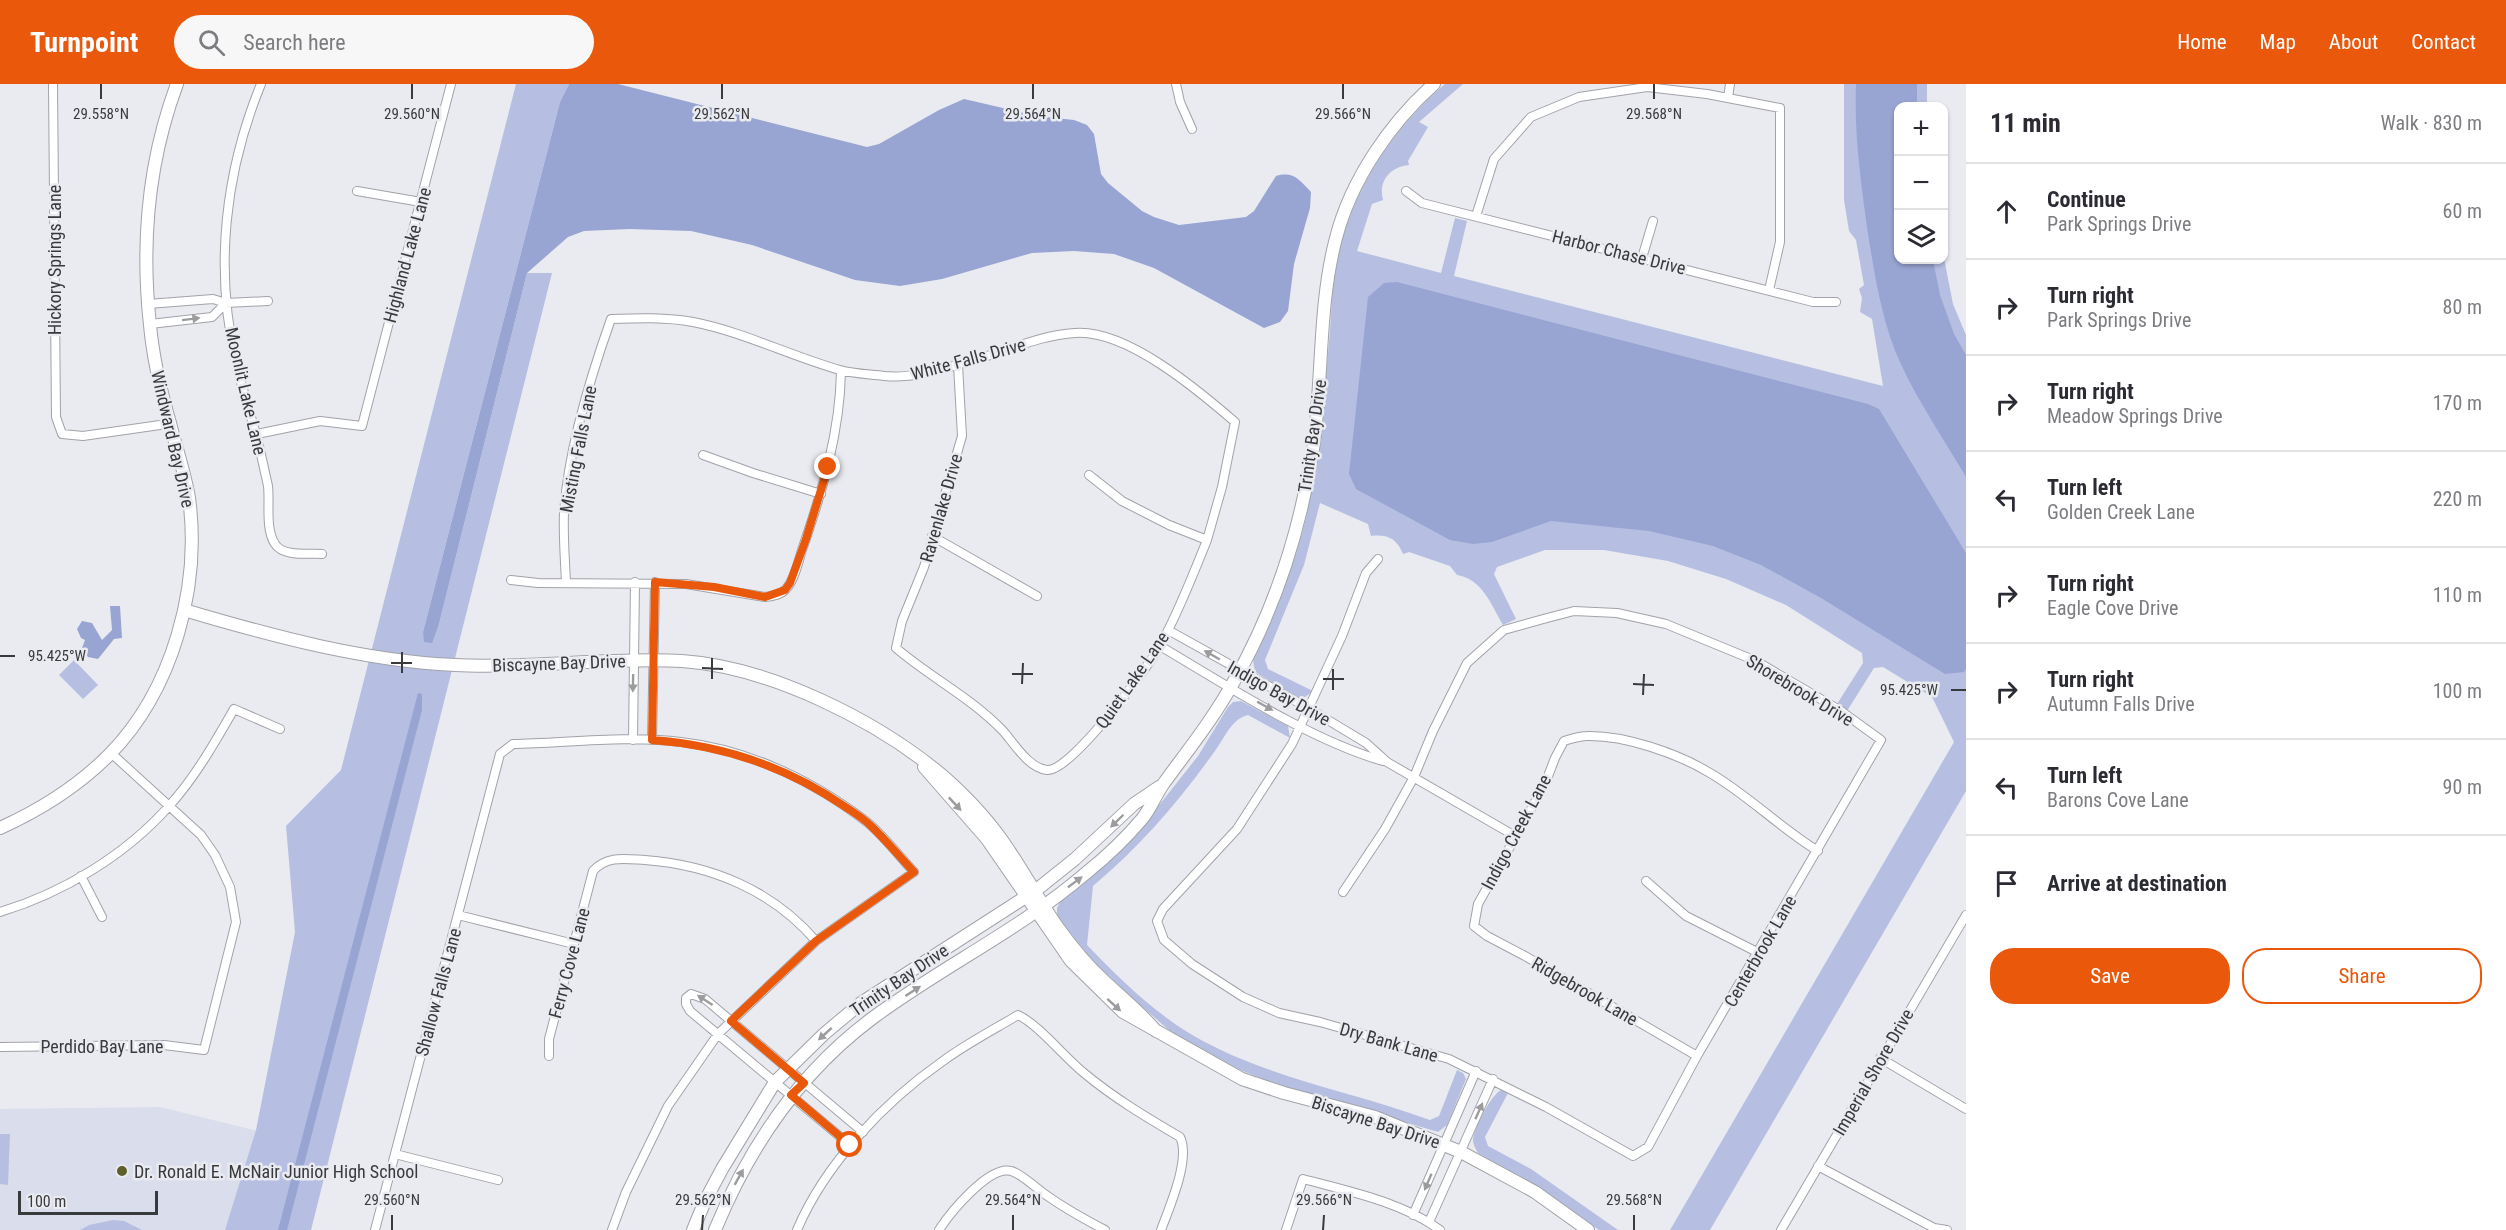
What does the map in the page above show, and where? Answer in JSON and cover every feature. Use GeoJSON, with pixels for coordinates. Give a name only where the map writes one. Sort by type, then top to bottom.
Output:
{"type":"FeatureCollection","features":[{"type":"Feature","properties":{"kind":"street","name":"Hickory Springs Lane"},"geometry":{"type":"LineString","coordinates":[[53,84],[56,417],[62,434],[82,436],[169,422]]}},
{"type":"Feature","properties":{"kind":"street","name":"Windward Bay Drive"},"geometry":{"type":"LineString","coordinates":[[0,828],[57,798],[111,753],[152,693],[175,642],[184,610],[191,562],[190,515],[186,480],[169,422],[150,324],[146,224],[156,152],[177,84]]}},
{"type":"Feature","properties":{"kind":"street","name":"Moonlit Lake Lane"},"geometry":{"type":"LineString","coordinates":[[261,84],[245,124],[228,202],[223,275],[226,303],[236,361],[257,434],[268,486],[270,531],[275,545],[284,552],[322,554]]}},
{"type":"Feature","properties":{"kind":"street","name":"Highland Lake Lane"},"geometry":{"type":"LineString","coordinates":[[257,434],[320,421],[362,426],[450,84]]}},
{"type":"Feature","properties":{"kind":"street"},"geometry":{"type":"LineString","coordinates":[[1176,84],[1180,102],[1192,129]]}},
{"type":"Feature","properties":{"kind":"street","name":"Trinity Bay Drive"},"geometry":{"type":"LineString","coordinates":[[715,1230],[731,1192],[750,1157],[791,1095],[873,1017],[1040,909],[1115,847],[1144,817],[1163,785],[1198,739],[1231,687],[1269,608],[1287,561],[1307,481],[1336,234],[1374,154],[1396,123],[1433,84]]}},
{"type":"Feature","properties":{"kind":"street"},"geometry":{"type":"LineString","coordinates":[[1707,94],[1709,84]]}},
{"type":"Feature","properties":{"kind":"street"},"geometry":{"type":"LineString","coordinates":[[1728,98],[1730,84]]}},
{"type":"Feature","properties":{"kind":"street"},"geometry":{"type":"LineString","coordinates":[[1476,216],[1494,159],[1531,117],[1579,97],[1647,87],[1707,94],[1780,108],[1782,202],[1780,242],[1769,290]]}},
{"type":"Feature","properties":{"kind":"street"},"geometry":{"type":"LineString","coordinates":[[357,191],[421,202]]}},
{"type":"Feature","properties":{"kind":"street","name":"Harbor Chase Drive"},"geometry":{"type":"LineString","coordinates":[[1406,191],[1422,203],[1813,302],[1836,302]]}},
{"type":"Feature","properties":{"kind":"street"},"geometry":{"type":"LineString","coordinates":[[1642,258],[1653,221]]}},
{"type":"Feature","properties":{"kind":"street"},"geometry":{"type":"LineString","coordinates":[[148,304],[213,299],[226,303],[268,301]]}},
{"type":"Feature","properties":{"kind":"street"},"geometry":{"type":"LineString","coordinates":[[150,324],[212,317],[226,303]]}},
{"type":"Feature","properties":{"kind":"street","name":"White Falls Drive"},"geometry":{"type":"LineString","coordinates":[[611,319],[646,318],[692,322],[777,346],[842,371],[899,378],[958,364],[1047,337],[1076,333],[1093,334],[1127,345],[1159,363],[1235,422]]}},
{"type":"Feature","properties":{"kind":"street","name":"Misting Falls Lane"},"geometry":{"type":"LineString","coordinates":[[566,583],[564,533],[567,490],[580,424],[597,358],[611,319]]}},
{"type":"Feature","properties":{"kind":"street","name":"Ravenlake Drive"},"geometry":{"type":"LineString","coordinates":[[958,364],[962,436],[924,567],[902,621],[896,648],[928,674],[959,693],[992,719],[1032,763],[1040,769],[1051,771]]}},
{"type":"Feature","properties":{"kind":"street"},"geometry":{"type":"LineString","coordinates":[[511,580],[566,583],[655,582],[714,587],[765,597],[779,594],[790,583],[821,494],[835,436],[841,398],[842,371]]}},
{"type":"Feature","properties":{"kind":"street","name":"Quiet Lake Lane"},"geometry":{"type":"LineString","coordinates":[[1051,771],[1066,764],[1116,708],[1160,646],[1207,540],[1222,487],[1235,422]]}},
{"type":"Feature","properties":{"kind":"street"},"geometry":{"type":"LineString","coordinates":[[703,455],[753,474],[821,494]]}},
{"type":"Feature","properties":{"kind":"street"},"geometry":{"type":"LineString","coordinates":[[1089,475],[1122,501],[1169,525],[1207,540]]}},
{"type":"Feature","properties":{"kind":"street"},"geometry":{"type":"LineString","coordinates":[[932,536],[1037,596]]}},
{"type":"Feature","properties":{"kind":"street"},"geometry":{"type":"LineString","coordinates":[[1300,725],[1342,636],[1366,573],[1378,559]]}},
{"type":"Feature","properties":{"kind":"street"},"geometry":{"type":"LineString","coordinates":[[612,1230],[626,1192],[668,1106],[718,1034],[816,941],[914,872],[869,824],[821,790],[795,777],[764,763],[709,747],[633,740],[635,582]]}},
{"type":"Feature","properties":{"kind":"street"},"geometry":{"type":"LineString","coordinates":[[652,740],[655,582]]}},
{"type":"Feature","properties":{"kind":"street","name":"Biscayne Bay Drive"},"geometry":{"type":"LineString","coordinates":[[184,610],[338,649],[422,663],[487,666],[654,660],[718,666],[793,689],[859,719],[960,791],[1009,849],[1040,909],[1080,956],[1144,1016],[1156,1031],[1242,1078],[1375,1118],[1444,1144],[1535,1192],[1588,1230]]}},
{"type":"Feature","properties":{"kind":"street","name":"Shorebrook Drive"},"geometry":{"type":"LineString","coordinates":[[1343,892],[1385,829],[1414,777],[1433,731],[1467,663],[1504,630],[1574,611],[1617,613],[1666,624],[1756,661],[1841,711],[1881,740]]}},
{"type":"Feature","properties":{"kind":"street","name":"Indigo Bay Drive"},"geometry":{"type":"LineString","coordinates":[[1168,630],[1308,708],[1366,744],[1387,762],[1515,837]]}},
{"type":"Feature","properties":{"kind":"street","name":"Indigo Bay Drive"},"geometry":{"type":"LineString","coordinates":[[1160,646],[1300,725],[1364,755],[1387,762]]}},
{"type":"Feature","properties":{"kind":"street"},"geometry":{"type":"LineString","coordinates":[[0,912],[55,891],[125,846],[170,805],[207,754],[234,709],[280,729]]}},
{"type":"Feature","properties":{"kind":"street","name":"Dry Bank Lane"},"geometry":{"type":"LineString","coordinates":[[1300,725],[1292,744],[1237,829],[1163,909],[1157,921],[1164,940],[1192,964],[1243,997],[1279,1013],[1430,1053],[1476,1071],[1633,1156]]}},
{"type":"Feature","properties":{"kind":"street","name":"Indigo Creek Lane"},"geometry":{"type":"LineString","coordinates":[[1474,926],[1478,904],[1545,784],[1564,741],[1585,736],[1618,739],[1659,750],[1708,772],[1818,851]]}},
{"type":"Feature","properties":{"kind":"street","name":"Shallow Falls Lane"},"geometry":{"type":"LineString","coordinates":[[375,1230],[500,754],[513,744],[633,740]]}},
{"type":"Feature","properties":{"kind":"street","name":"Centerbrook Lane"},"geometry":{"type":"LineString","coordinates":[[1633,1156],[1648,1147],[1697,1056],[1881,740]]}},
{"type":"Feature","properties":{"kind":"street"},"geometry":{"type":"LineString","coordinates":[[111,753],[170,805]]}},
{"type":"Feature","properties":{"kind":"street","name":"Trinity Bay Drive"},"geometry":{"type":"LineString","coordinates":[[693,1230],[722,1169],[775,1082],[824,1034],[861,1003],[1030,893],[1075,859],[1134,804],[1163,785]]}},
{"type":"Feature","properties":{"kind":"street","name":"Perdido Bay Lane"},"geometry":{"type":"LineString","coordinates":[[0,1047],[164,1045],[204,1050],[236,922],[230,887],[215,855],[201,835],[170,805]]}},
{"type":"Feature","properties":{"kind":"street","name":"Ferry Cove Lane"},"geometry":{"type":"LineString","coordinates":[[549,1056],[549,1039],[593,871],[606,861],[621,859],[668,862],[707,869],[739,882],[791,914],[816,941]]}},
{"type":"Feature","properties":{"kind":"street"},"geometry":{"type":"LineString","coordinates":[[81,876],[102,917]]}},
{"type":"Feature","properties":{"kind":"street"},"geometry":{"type":"LineString","coordinates":[[1646,881],[1686,916],[1759,953]]}},
{"type":"Feature","properties":{"kind":"street"},"geometry":{"type":"LineString","coordinates":[[458,915],[574,944]]}},
{"type":"Feature","properties":{"kind":"street","name":"Imperial Shore Drive"},"geometry":{"type":"LineString","coordinates":[[1781,1230],[1880,1058],[1965,919]]}},
{"type":"Feature","properties":{"kind":"street","name":"Ridgebrook Lane"},"geometry":{"type":"LineString","coordinates":[[1474,926],[1487,936],[1697,1056]]}},
{"type":"Feature","properties":{"kind":"street"},"geometry":{"type":"LineString","coordinates":[[850,1145],[690,1011],[686,998],[692,994],[699,995],[863,1132]]}},
{"type":"Feature","properties":{"kind":"street"},"geometry":{"type":"LineString","coordinates":[[796,1230],[817,1193],[850,1145],[884,1110],[942,1061],[1018,1015],[1026,1019],[1058,1051],[1119,1101],[1180,1137],[1184,1145],[1182,1163],[1173,1198],[1161,1230]]}},
{"type":"Feature","properties":{"kind":"street"},"geometry":{"type":"LineString","coordinates":[[1880,1058],[1966,1109]]}},
{"type":"Feature","properties":{"kind":"street"},"geometry":{"type":"LineString","coordinates":[[1413,1215],[1476,1071]]}},
{"type":"Feature","properties":{"kind":"street"},"geometry":{"type":"LineString","coordinates":[[1429,1222],[1493,1080]]}},
{"type":"Feature","properties":{"kind":"street"},"geometry":{"type":"LineString","coordinates":[[395,1154],[498,1180]]}},
{"type":"Feature","properties":{"kind":"street"},"geometry":{"type":"LineString","coordinates":[[1818,1166],[1934,1228],[1947,1230]]}},
{"type":"Feature","properties":{"kind":"street"},"geometry":{"type":"LineString","coordinates":[[939,1230],[988,1176],[1002,1171],[1012,1171],[1049,1198],[1105,1230]]}},
{"type":"Feature","properties":{"kind":"street"},"geometry":{"type":"LineString","coordinates":[[1286,1230],[1303,1179],[1338,1188],[1413,1215],[1440,1230]]}},
{"type":"Feature","properties":{"kind":"shaded area"},"geometry":{"type":"Polygon","coordinates":[[[516,84],[569,84],[560,102],[423,632],[425,642],[439,624],[527,273],[552,273],[311,1230],[225,1230],[256,1130],[295,932],[286,826],[341,770],[516,84]]]}},
{"type":"Feature","properties":{"kind":"shaded area"},"geometry":{"type":"Polygon","coordinates":[[[569,84],[618,84],[867,147],[879,144],[939,110],[964,99],[1037,116],[1074,120],[1087,125],[1094,134],[1101,174],[1108,183],[1142,211],[1179,225],[1246,217],[1254,211],[1276,176],[1291,175],[1311,192],[1310,208],[1294,264],[1288,311],[1280,322],[1264,328],[1154,268],[1114,254],[1074,251],[1032,253],[942,279],[900,286],[855,280],[752,245],[691,231],[629,229],[584,231],[568,237],[527,273],[439,624],[432,643],[424,642],[423,632],[560,102],[569,84]]]}},
{"type":"Feature","properties":{"kind":"shaded area"},"geometry":{"type":"Polygon","coordinates":[[[1445,84],[1463,84],[1419,122],[1428,127],[1408,161],[1409,165],[1391,172],[1384,181],[1383,200],[1372,204],[1357,251],[1441,273],[1455,218],[1467,221],[1454,276],[1883,386],[1872,319],[1860,312],[1862,298],[1859,289],[1864,285],[1856,240],[1849,231],[1844,200],[1844,84],[1927,84],[1927,102],[1894,102],[1894,264],[1945,264],[1953,304],[1966,335],[1966,791],[1710,1230],[1670,1230],[1954,742],[1932,697],[1883,667],[1874,668],[1847,711],[1837,704],[1863,663],[1862,653],[1786,605],[1726,579],[1668,561],[1604,550],[1545,550],[1497,567],[1494,574],[1516,619],[1503,625],[1490,601],[1479,587],[1466,577],[1457,575],[1450,566],[1409,552],[1403,554],[1395,541],[1382,536],[1371,536],[1368,524],[1320,503],[1304,565],[1265,660],[1268,669],[1313,691],[1304,698],[1298,697],[1255,672],[1253,660],[1287,579],[1307,515],[1320,433],[1335,269],[1346,226],[1379,159],[1409,119],[1445,84]]]}},
{"type":"Feature","properties":{"kind":"shaded area"},"geometry":{"type":"Polygon","coordinates":[[[1856,84],[1917,84],[1917,102],[1894,102],[1894,264],[1934,264],[1940,295],[1954,334],[1966,355],[1966,477],[1907,376],[1894,347],[1884,315],[1871,250],[1856,122],[1856,84]]]}},
{"type":"Feature","properties":{"kind":"shaded area"},"geometry":{"type":"Polygon","coordinates":[[[1397,282],[1868,404],[1879,409],[1966,553],[1966,669],[1964,672],[1945,674],[1821,598],[1761,565],[1713,546],[1649,531],[1551,521],[1492,542],[1473,544],[1450,540],[1356,489],[1349,474],[1368,297],[1384,283],[1397,282]]]}},
{"type":"Feature","properties":{"kind":"shaded area"},"geometry":{"type":"Polygon","coordinates":[[[110,606],[120,606],[122,638],[114,639],[98,659],[88,657],[82,648],[85,640],[81,638],[77,629],[82,621],[92,623],[102,640],[112,630],[110,606]]]}},
{"type":"Feature","properties":{"kind":"shaded area"},"geometry":{"type":"Polygon","coordinates":[[[74,660],[98,685],[83,699],[59,675],[74,660]]]}},
{"type":"Feature","properties":{"kind":"shaded area"},"geometry":{"type":"Polygon","coordinates":[[[418,693],[422,694],[422,710],[287,1230],[278,1230],[418,693]]]}},
{"type":"Feature","properties":{"kind":"shaded area"},"geometry":{"type":"Polygon","coordinates":[[[1241,701],[1288,726],[1290,738],[1248,715],[1242,717],[1230,728],[1175,804],[1128,855],[1093,886],[1087,945],[1138,994],[1179,1027],[1222,1050],[1280,1073],[1430,1120],[1439,1116],[1457,1070],[1463,1073],[1466,1079],[1447,1125],[1438,1132],[1274,1083],[1203,1052],[1170,1031],[1099,969],[1057,916],[1060,902],[1141,828],[1198,756],[1228,707],[1233,702],[1241,701]]]}},
{"type":"Feature","properties":{"kind":"shaded area"},"geometry":{"type":"Polygon","coordinates":[[[1501,1090],[1508,1093],[1485,1137],[1488,1146],[1531,1169],[1618,1230],[1599,1230],[1534,1185],[1478,1153],[1473,1140],[1476,1128],[1488,1105],[1501,1090]]]}},
{"type":"Feature","properties":{"kind":"shaded area","name":"Dr. Ronald E. McNair Junior High School"},"geometry":{"type":"Polygon","coordinates":[[[160,1107],[258,1131],[225,1230],[0,1230],[0,1109],[160,1107]]]}},
{"type":"Feature","properties":{"kind":"shaded area"},"geometry":{"type":"Polygon","coordinates":[[[0,1134],[10,1134],[8,1185],[0,1184],[0,1134]]]}},
{"type":"Feature","properties":{"kind":"shaded area"},"geometry":{"type":"Polygon","coordinates":[[[113,1220],[124,1221],[142,1230],[80,1230],[89,1225],[113,1220]]]}},
{"type":"Feature","properties":{"kind":"place","name":"Dr. Ronald E. McNair Junior High School"},"geometry":{"type":"Point","coordinates":[122,1171]}},
{"type":"Feature","properties":{"kind":"route"},"geometry":{"type":"LineString","coordinates":[[828,467],[790,583],[779,594],[765,597],[714,587],[655,582],[652,740],[681,742],[739,755],[764,763],[821,790],[869,824],[914,872],[816,941],[731,1021],[804,1083],[791,1095],[850,1145]]}}]}
